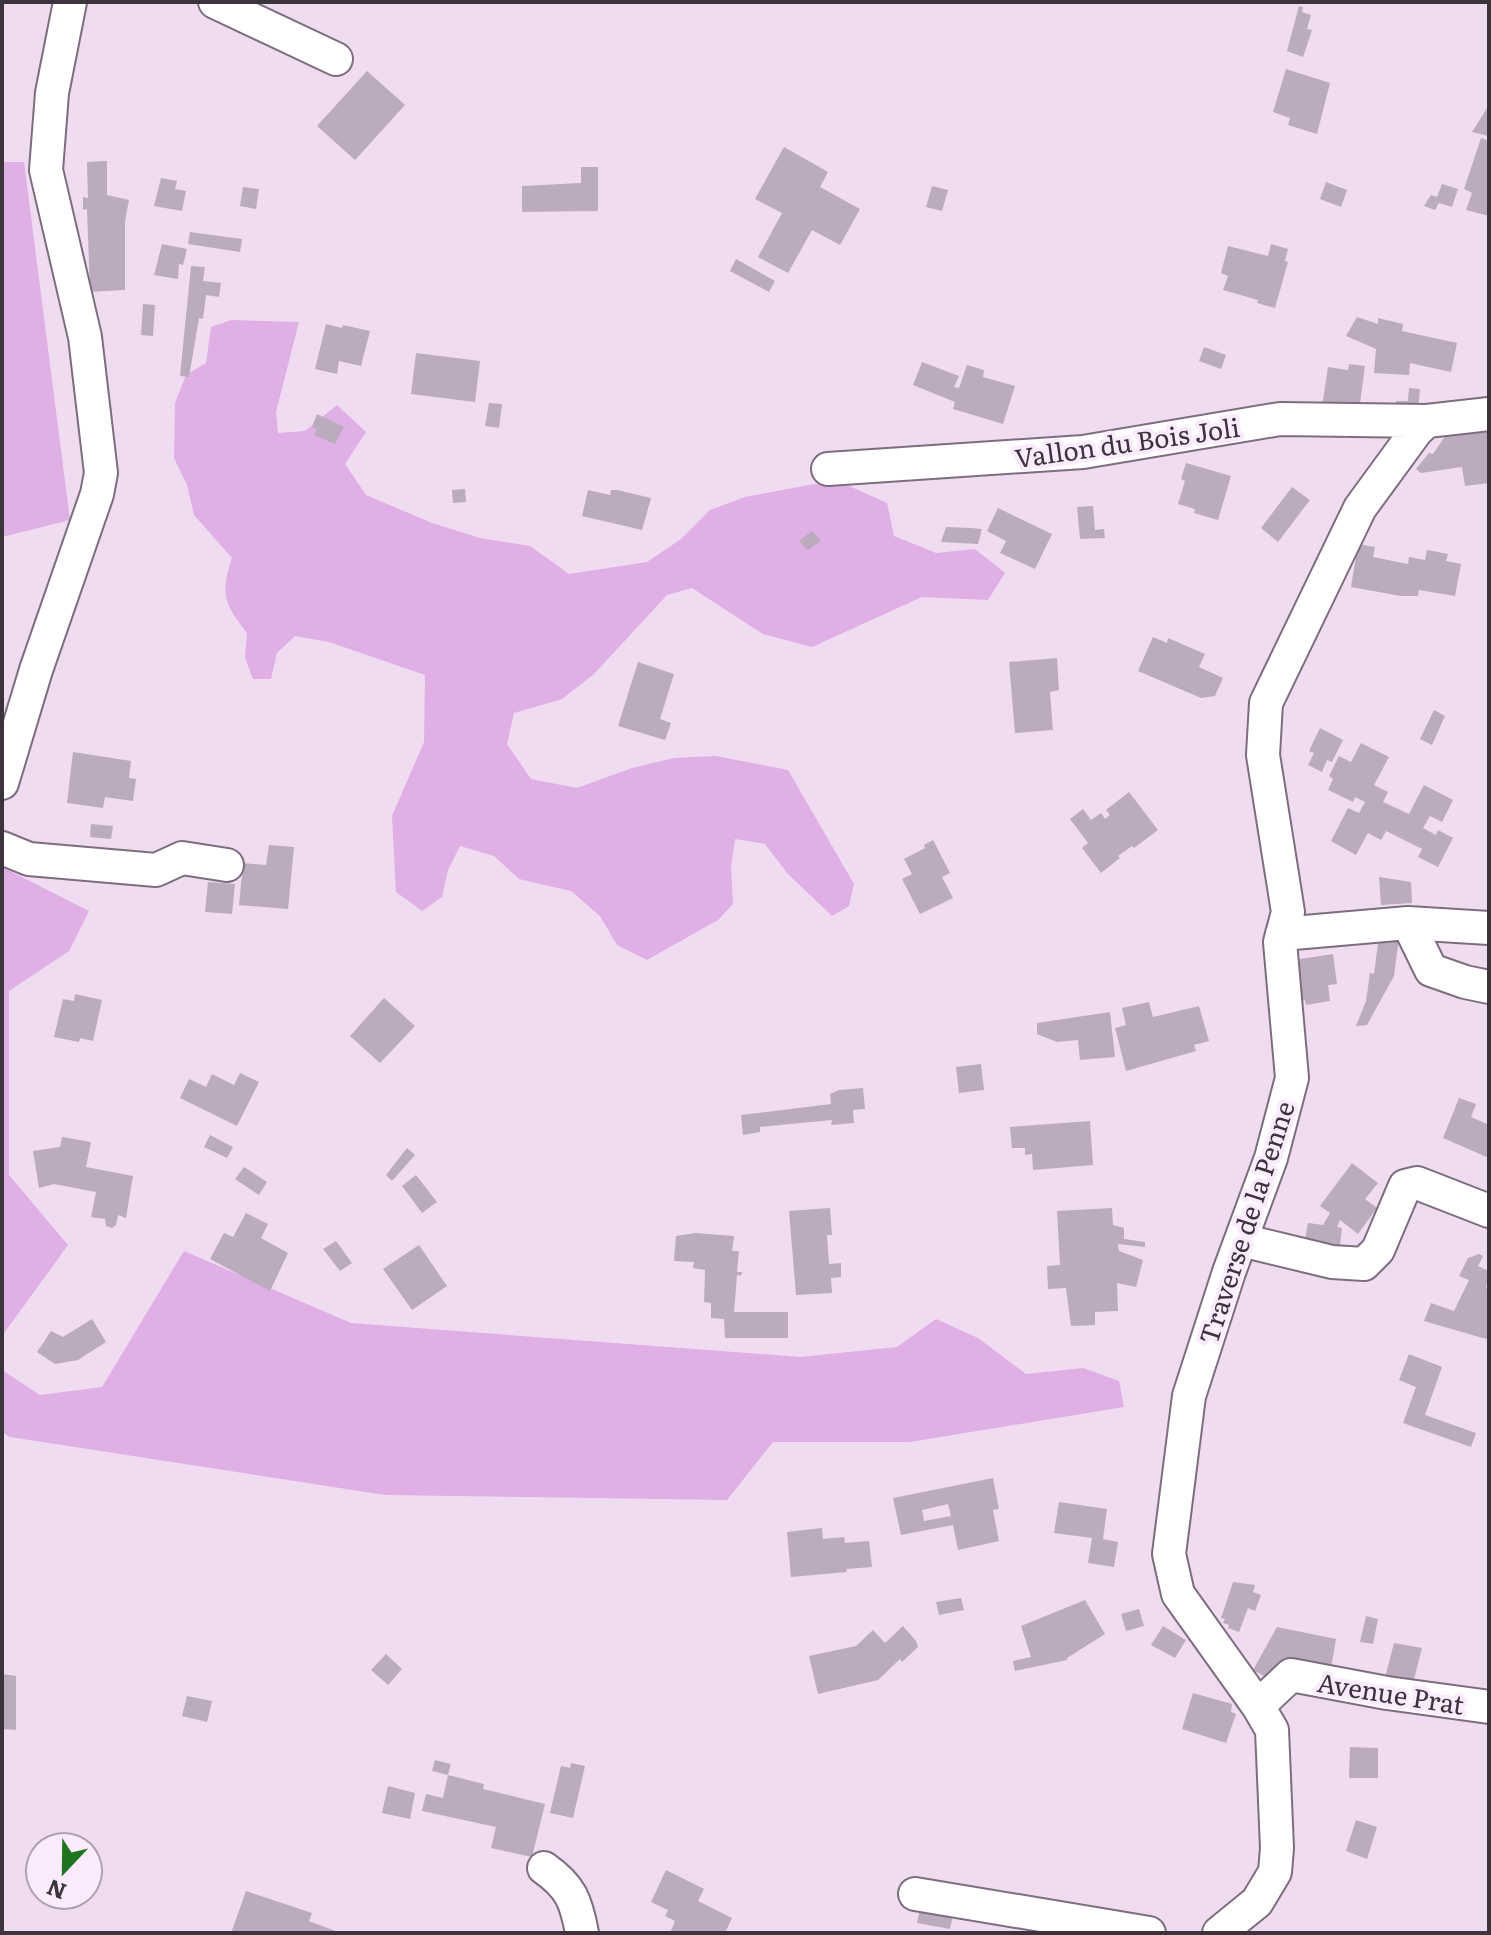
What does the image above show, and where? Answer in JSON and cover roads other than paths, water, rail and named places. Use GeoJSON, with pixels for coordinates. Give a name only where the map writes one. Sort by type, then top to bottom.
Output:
{"type":"FeatureCollection","features":[{"type":"Feature","properties":{"kind":"street"},"geometry":{"type":"LineString","coordinates":[[2,783],[36,670],[97,494],[101,473],[85,337],[46,170],[52,93],[70,2]]}},
{"type":"Feature","properties":{"kind":"street"},"geometry":{"type":"LineString","coordinates":[[215,2],[336,59]]}},
{"type":"Feature","properties":{"kind":"street"},"geometry":{"type":"LineString","coordinates":[[1427,421],[1489,414]]}},
{"type":"Feature","properties":{"kind":"street","name":"Vallon du Bois Joli"},"geometry":{"type":"LineString","coordinates":[[828,469],[1083,452],[1280,419],[1427,421]]}},
{"type":"Feature","properties":{"kind":"street","name":"Traverse de la Penne"},"geometry":{"type":"LineString","coordinates":[[1219,1933],[1257,1902],[1275,1872],[1277,1848],[1272,1730],[1178,1594],[1169,1554],[1189,1396],[1271,1158],[1292,1078],[1280,942],[1288,912],[1263,755],[1266,703],[1360,508],[1427,421]]}},
{"type":"Feature","properties":{"kind":"street"},"geometry":{"type":"LineString","coordinates":[[2,848],[29,859],[156,870],[182,858],[227,865]]}},
{"type":"Feature","properties":{"kind":"street"},"geometry":{"type":"LineString","coordinates":[[1408,923],[1441,910],[1489,909]]}},
{"type":"Feature","properties":{"kind":"street"},"geometry":{"type":"LineString","coordinates":[[1408,923],[1431,970],[1489,987]]}},
{"type":"Feature","properties":{"kind":"street"},"geometry":{"type":"LineString","coordinates":[[1282,934],[1408,923],[1489,928]]}},
{"type":"Feature","properties":{"kind":"street"},"geometry":{"type":"LineString","coordinates":[[1241,1240],[1332,1262],[1364,1264],[1378,1250],[1405,1186],[1417,1183],[1489,1211]]}},
{"type":"Feature","properties":{"kind":"street","name":"Avenue Prat"},"geometry":{"type":"LineString","coordinates":[[1258,1706],[1291,1675],[1387,1693],[1489,1707]]}},
{"type":"Feature","properties":{"kind":"street"},"geometry":{"type":"LineString","coordinates":[[544,1868],[564,1882],[578,1908],[582,1933]]}},
{"type":"Feature","properties":{"kind":"street"},"geometry":{"type":"LineString","coordinates":[[915,1894],[1149,1933]]}}]}
